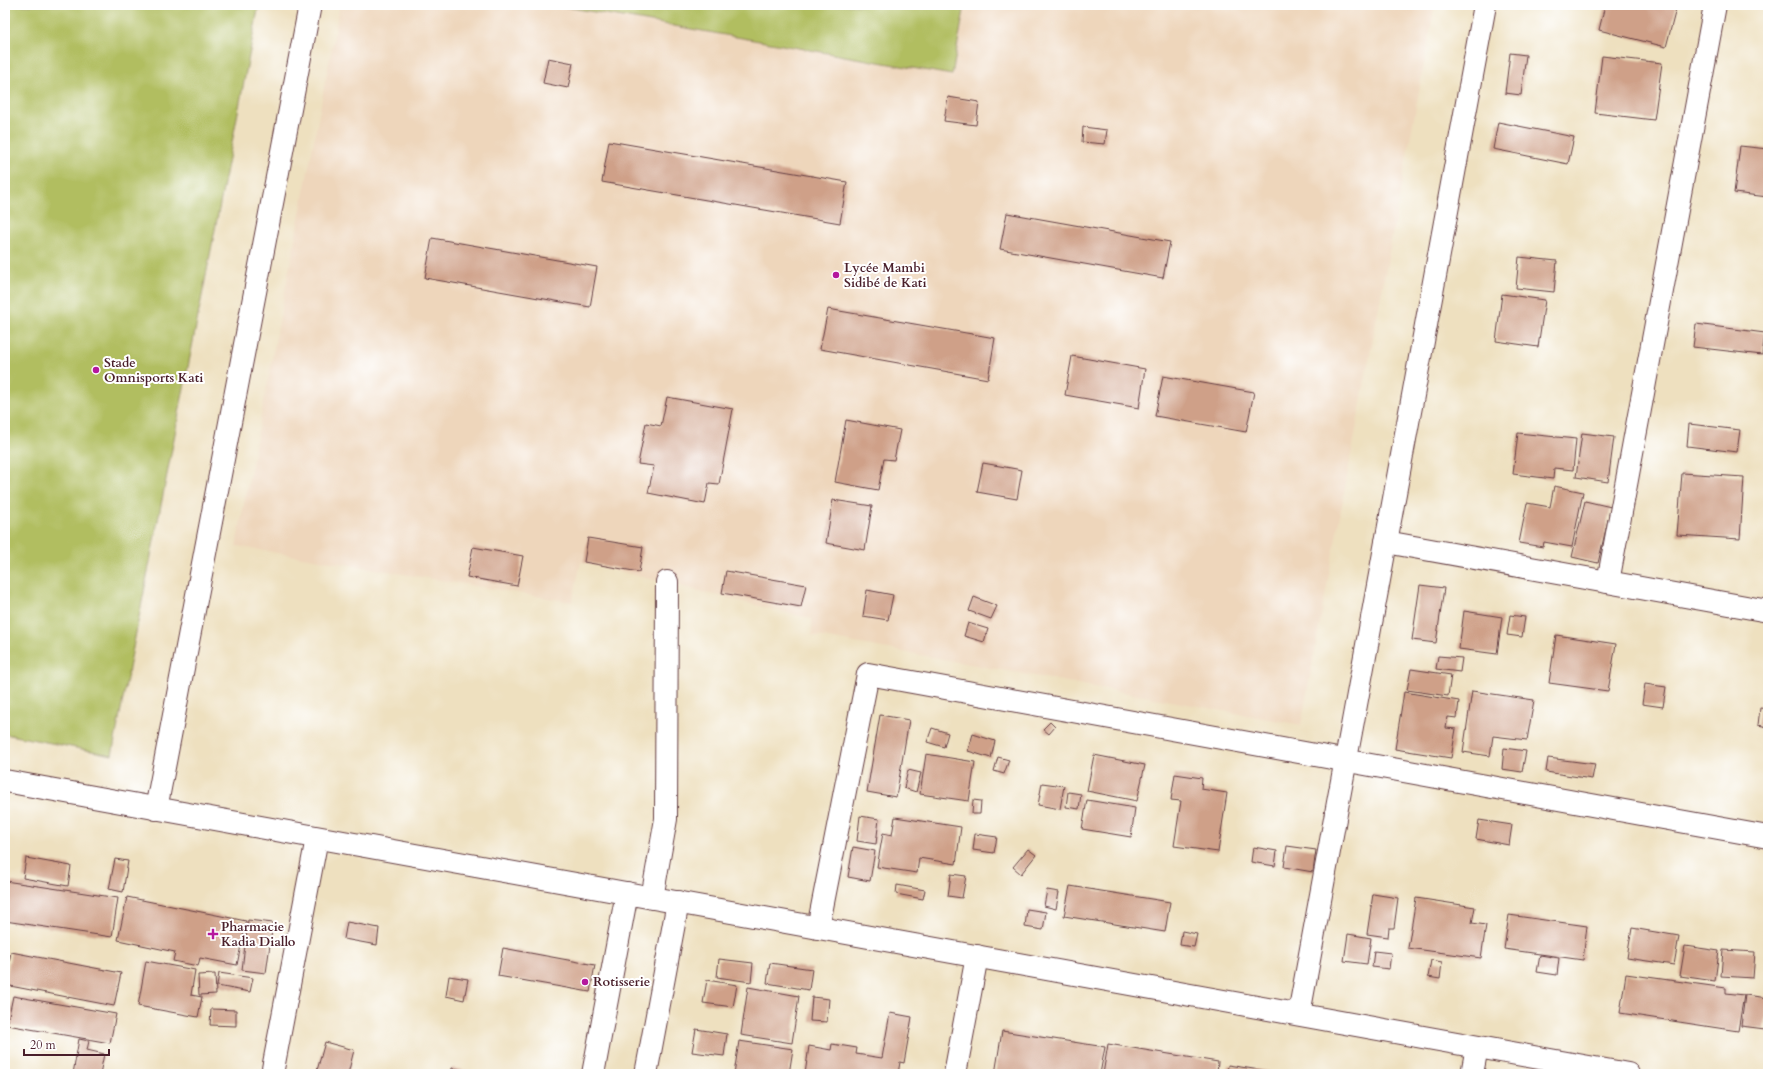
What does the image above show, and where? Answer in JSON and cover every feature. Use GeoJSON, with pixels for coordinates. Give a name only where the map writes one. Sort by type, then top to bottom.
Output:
{"type":"FeatureCollection","features":[{"type":"Feature","properties":{"kind":"street"},"geometry":{"type":"LineString","coordinates":[[156,809],[310,5]]}},
{"type":"Feature","properties":{"kind":"street"},"geometry":{"type":"LineString","coordinates":[[1299,1014],[1485,5]]}},
{"type":"Feature","properties":{"kind":"street"},"geometry":{"type":"LineString","coordinates":[[1608,582],[1715,5]]}},
{"type":"Feature","properties":{"kind":"street"},"geometry":{"type":"LineString","coordinates":[[1386,542],[1768,611]]}},
{"type":"Feature","properties":{"kind":"street"},"geometry":{"type":"LineString","coordinates":[[652,898],[666,819],[667,582]]}},
{"type":"Feature","properties":{"kind":"street"},"geometry":{"type":"LineString","coordinates":[[818,928],[868,674],[1768,837]]}},
{"type":"Feature","properties":{"kind":"street"},"geometry":{"type":"LineString","coordinates":[[5,781],[1628,1074]]}},
{"type":"Feature","properties":{"kind":"street"},"geometry":{"type":"LineString","coordinates":[[272,1074],[318,838]]}},
{"type":"Feature","properties":{"kind":"street"},"geometry":{"type":"LineString","coordinates":[[593,1074],[626,893]]}},
{"type":"Feature","properties":{"kind":"street"},"geometry":{"type":"LineString","coordinates":[[646,1074],[678,902]]}},
{"type":"Feature","properties":{"kind":"street"},"geometry":{"type":"LineString","coordinates":[[955,1074],[977,956]]}},
{"type":"Feature","properties":{"kind":"street"},"geometry":{"type":"LineString","coordinates":[[1472,1074],[1477,1047]]}},
{"type":"Feature","properties":{"kind":"shaded area","name":"Lycée Mambi Sidibé de Kati"},"geometry":{"type":"Polygon","coordinates":[[[340,5],[1435,5],[1301,725],[812,635],[812,619],[581,562],[572,602],[236,546],[340,5]]]}},
{"type":"Feature","properties":{"kind":"green space","name":"Stade Omnisports Kati"},"geometry":{"type":"Polygon","coordinates":[[[5,5],[259,5],[112,755],[5,734],[5,5]]]}},
{"type":"Feature","properties":{"kind":"green space"},"geometry":{"type":"Polygon","coordinates":[[[555,5],[965,5],[952,75],[555,5]]]}},
{"type":"Feature","properties":{"kind":"building"},"geometry":{"type":"Polygon","coordinates":[[[1605,5],[1677,5],[1666,47],[1599,30],[1605,5]]]}},
{"type":"Feature","properties":{"kind":"building"},"geometry":{"type":"Polygon","coordinates":[[[1510,53],[1526,55],[1521,95],[1505,93],[1510,53]]]}},
{"type":"Feature","properties":{"kind":"building"},"geometry":{"type":"Polygon","coordinates":[[[1602,56],[1662,63],[1654,120],[1595,113],[1602,56]]]}},
{"type":"Feature","properties":{"kind":"building"},"geometry":{"type":"Polygon","coordinates":[[[548,58],[573,63],[568,88],[543,83],[548,58]]]}},
{"type":"Feature","properties":{"kind":"building"},"geometry":{"type":"Polygon","coordinates":[[[948,97],[979,102],[976,125],[944,121],[948,97]]]}},
{"type":"Feature","properties":{"kind":"building"},"geometry":{"type":"Polygon","coordinates":[[[1498,122],[1574,137],[1568,164],[1493,149],[1498,122]]]}},
{"type":"Feature","properties":{"kind":"building"},"geometry":{"type":"Polygon","coordinates":[[[1083,127],[1107,130],[1105,144],[1082,142],[1083,127]]]}},
{"type":"Feature","properties":{"kind":"building"},"geometry":{"type":"Polygon","coordinates":[[[609,141],[847,182],[840,223],[602,182],[609,141]]]}},
{"type":"Feature","properties":{"kind":"building"},"geometry":{"type":"Polygon","coordinates":[[[1740,146],[1768,149],[1768,197],[1734,193],[1740,146]]]}},
{"type":"Feature","properties":{"kind":"building"},"geometry":{"type":"Polygon","coordinates":[[[1007,213],[1170,242],[1163,278],[1000,249],[1007,213]]]}},
{"type":"Feature","properties":{"kind":"building"},"geometry":{"type":"Polygon","coordinates":[[[432,238],[597,267],[590,307],[425,278],[432,238]]]}},
{"type":"Feature","properties":{"kind":"building"},"geometry":{"type":"Polygon","coordinates":[[[1519,257],[1557,261],[1554,292],[1516,288],[1519,257]]]}},
{"type":"Feature","properties":{"kind":"building"},"geometry":{"type":"Polygon","coordinates":[[[1502,294],[1545,300],[1538,347],[1496,341],[1502,294]]]}},
{"type":"Feature","properties":{"kind":"building"},"geometry":{"type":"Polygon","coordinates":[[[828,309],[995,338],[988,379],[820,349],[828,309]]]}},
{"type":"Feature","properties":{"kind":"building"},"geometry":{"type":"Polygon","coordinates":[[[1696,324],[1765,333],[1762,355],[1693,347],[1696,324]]]}},
{"type":"Feature","properties":{"kind":"building"},"geometry":{"type":"Polygon","coordinates":[[[1072,356],[1145,369],[1139,408],[1065,395],[1072,356]]]}},
{"type":"Feature","properties":{"kind":"building"},"geometry":{"type":"Polygon","coordinates":[[[1163,376],[1254,392],[1246,432],[1155,416],[1163,376]]]}},
{"type":"Feature","properties":{"kind":"building"},"geometry":{"type":"Polygon","coordinates":[[[667,397],[733,409],[719,484],[709,483],[705,504],[648,493],[654,466],[638,464],[646,423],[661,426],[667,397]]]}},
{"type":"Feature","properties":{"kind":"building"},"geometry":{"type":"Polygon","coordinates":[[[846,420],[900,430],[894,460],[884,459],[878,490],[835,482],[846,420]]]}},
{"type":"Feature","properties":{"kind":"building"},"geometry":{"type":"Polygon","coordinates":[[[1689,424],[1740,430],[1737,452],[1687,446],[1689,424]]]}},
{"type":"Feature","properties":{"kind":"building"},"geometry":{"type":"Polygon","coordinates":[[[1518,433],[1576,439],[1573,470],[1554,468],[1553,479],[1513,474],[1518,433]]]}},
{"type":"Feature","properties":{"kind":"building"},"geometry":{"type":"Polygon","coordinates":[[[1582,433],[1614,437],[1608,482],[1576,477],[1582,433]]]}},
{"type":"Feature","properties":{"kind":"building"},"geometry":{"type":"Polygon","coordinates":[[[983,463],[1022,470],[1017,499],[977,492],[983,463]]]}},
{"type":"Feature","properties":{"kind":"building"},"geometry":{"type":"Polygon","coordinates":[[[1682,473],[1744,477],[1740,539],[1677,535],[1682,473]]]}},
{"type":"Feature","properties":{"kind":"building"},"geometry":{"type":"Polygon","coordinates":[[[1554,486],[1583,492],[1572,547],[1544,542],[1543,547],[1519,543],[1527,503],[1550,507],[1554,486]]]}},
{"type":"Feature","properties":{"kind":"building"},"geometry":{"type":"Polygon","coordinates":[[[833,500],[872,506],[865,550],[826,543],[833,500]]]}},
{"type":"Feature","properties":{"kind":"building"},"geometry":{"type":"Polygon","coordinates":[[[1585,501],[1611,507],[1598,563],[1572,557],[1585,501]]]}},
{"type":"Feature","properties":{"kind":"building"},"geometry":{"type":"Polygon","coordinates":[[[588,538],[643,547],[639,572],[584,562],[588,538]]]}},
{"type":"Feature","properties":{"kind":"building"},"geometry":{"type":"Polygon","coordinates":[[[473,547],[523,556],[517,586],[467,577],[473,547]]]}},
{"type":"Feature","properties":{"kind":"building"},"geometry":{"type":"Polygon","coordinates":[[[726,571],[806,585],[801,607],[722,593],[726,571]]]}},
{"type":"Feature","properties":{"kind":"building"},"geometry":{"type":"Polygon","coordinates":[[[1420,585],[1444,588],[1436,643],[1412,640],[1420,585]]]}},
{"type":"Feature","properties":{"kind":"building"},"geometry":{"type":"Polygon","coordinates":[[[867,590],[893,595],[888,620],[863,616],[867,590]]]}},
{"type":"Feature","properties":{"kind":"building"},"geometry":{"type":"Polygon","coordinates":[[[974,597],[997,606],[991,619],[969,611],[974,597]]]}},
{"type":"Feature","properties":{"kind":"building"},"geometry":{"type":"Polygon","coordinates":[[[1464,611],[1502,617],[1497,654],[1459,649],[1464,611]]]}},
{"type":"Feature","properties":{"kind":"building"},"geometry":{"type":"Polygon","coordinates":[[[1510,615],[1525,617],[1522,637],[1507,635],[1510,615]]]}},
{"type":"Feature","properties":{"kind":"building"},"geometry":{"type":"Polygon","coordinates":[[[968,623],[988,629],[984,642],[964,636],[968,623]]]}},
{"type":"Feature","properties":{"kind":"building"},"geometry":{"type":"Polygon","coordinates":[[[1556,635],[1616,644],[1608,691],[1549,683],[1556,635]]]}},
{"type":"Feature","properties":{"kind":"building"},"geometry":{"type":"Polygon","coordinates":[[[1438,656],[1462,658],[1460,672],[1436,669],[1438,656]]]}},
{"type":"Feature","properties":{"kind":"building"},"geometry":{"type":"Polygon","coordinates":[[[1411,669],[1451,675],[1448,696],[1407,690],[1411,669]]]}},
{"type":"Feature","properties":{"kind":"building"},"geometry":{"type":"Polygon","coordinates":[[[1645,684],[1666,687],[1663,707],[1642,704],[1645,684]]]}},
{"type":"Feature","properties":{"kind":"building"},"geometry":{"type":"Polygon","coordinates":[[[1472,691],[1534,700],[1527,740],[1493,736],[1490,756],[1463,752],[1472,691]]]}},
{"type":"Feature","properties":{"kind":"building"},"geometry":{"type":"Polygon","coordinates":[[[1404,692],[1459,701],[1457,718],[1448,717],[1446,728],[1456,729],[1451,758],[1395,749],[1404,692]]]}},
{"type":"Feature","properties":{"kind":"building"},"geometry":{"type":"Polygon","coordinates":[[[1760,708],[1768,709],[1768,727],[1758,725],[1760,708]]]}},
{"type":"Feature","properties":{"kind":"building"},"geometry":{"type":"Polygon","coordinates":[[[880,715],[909,720],[896,797],[867,792],[880,715]]]}},
{"type":"Feature","properties":{"kind":"building"},"geometry":{"type":"Polygon","coordinates":[[[1050,722],[1055,727],[1049,734],[1043,729],[1050,722]]]}},
{"type":"Feature","properties":{"kind":"building"},"geometry":{"type":"Polygon","coordinates":[[[932,728],[948,733],[944,747],[927,742],[932,728]]]}},
{"type":"Feature","properties":{"kind":"building"},"geometry":{"type":"Polygon","coordinates":[[[973,734],[995,741],[991,758],[968,751],[973,734]]]}},
{"type":"Feature","properties":{"kind":"building"},"geometry":{"type":"Polygon","coordinates":[[[1504,748],[1526,751],[1522,772],[1502,769],[1504,748]]]}},
{"type":"Feature","properties":{"kind":"building"},"geometry":{"type":"Polygon","coordinates":[[[926,754],[975,762],[969,801],[920,794],[926,754]]]}},
{"type":"Feature","properties":{"kind":"building"},"geometry":{"type":"Polygon","coordinates":[[[1094,755],[1145,765],[1137,801],[1087,791],[1094,755]]]}},
{"type":"Feature","properties":{"kind":"building"},"geometry":{"type":"Polygon","coordinates":[[[998,757],[1009,760],[1004,774],[994,771],[998,757]]]}},
{"type":"Feature","properties":{"kind":"building"},"geometry":{"type":"Polygon","coordinates":[[[1548,758],[1595,764],[1592,779],[1546,772],[1548,758]]]}},
{"type":"Feature","properties":{"kind":"building"},"geometry":{"type":"Polygon","coordinates":[[[908,770],[921,773],[916,792],[904,788],[908,770]]]}},
{"type":"Feature","properties":{"kind":"building"},"geometry":{"type":"Polygon","coordinates":[[[1175,774],[1202,778],[1201,789],[1227,793],[1218,852],[1174,846],[1181,801],[1171,800],[1175,774]]]}},
{"type":"Feature","properties":{"kind":"building"},"geometry":{"type":"Polygon","coordinates":[[[1042,783],[1064,786],[1060,809],[1038,805],[1042,783]]]}},
{"type":"Feature","properties":{"kind":"building"},"geometry":{"type":"Polygon","coordinates":[[[1068,792],[1081,794],[1079,809],[1066,807],[1068,792]]]}},
{"type":"Feature","properties":{"kind":"building"},"geometry":{"type":"Polygon","coordinates":[[[973,800],[981,801],[980,814],[972,814],[973,800]]]}},
{"type":"Feature","properties":{"kind":"building"},"geometry":{"type":"Polygon","coordinates":[[[1087,800],[1135,808],[1131,837],[1082,829],[1087,800]]]}},
{"type":"Feature","properties":{"kind":"building"},"geometry":{"type":"Polygon","coordinates":[[[860,816],[879,819],[876,844],[857,841],[860,816]]]}},
{"type":"Feature","properties":{"kind":"building"},"geometry":{"type":"Polygon","coordinates":[[[895,817],[961,827],[956,864],[919,858],[917,873],[877,867],[883,833],[892,835],[895,817]]]}},
{"type":"Feature","properties":{"kind":"building"},"geometry":{"type":"Polygon","coordinates":[[[1479,820],[1512,825],[1509,845],[1476,839],[1479,820]]]}},
{"type":"Feature","properties":{"kind":"building"},"geometry":{"type":"Polygon","coordinates":[[[975,834],[997,837],[994,853],[973,850],[975,834]]]}},
{"type":"Feature","properties":{"kind":"building"},"geometry":{"type":"Polygon","coordinates":[[[1287,846],[1316,850],[1313,872],[1284,867],[1287,846]]]}},
{"type":"Feature","properties":{"kind":"building"},"geometry":{"type":"Polygon","coordinates":[[[853,847],[875,851],[870,881],[848,877],[853,847]]]}},
{"type":"Feature","properties":{"kind":"building"},"geometry":{"type":"Polygon","coordinates":[[[1253,847],[1277,851],[1275,866],[1251,862],[1253,847]]]}},
{"type":"Feature","properties":{"kind":"building"},"geometry":{"type":"Polygon","coordinates":[[[1028,849],[1036,855],[1021,874],[1013,867],[1028,849]]]}},
{"type":"Feature","properties":{"kind":"building"},"geometry":{"type":"Polygon","coordinates":[[[26,858],[71,866],[68,886],[23,878],[26,858]]]}},
{"type":"Feature","properties":{"kind":"building"},"geometry":{"type":"Polygon","coordinates":[[[115,859],[128,861],[123,892],[109,889],[115,859]]]}},
{"type":"Feature","properties":{"kind":"building"},"geometry":{"type":"Polygon","coordinates":[[[951,874],[966,876],[962,898],[948,896],[951,874]]]}},
{"type":"Feature","properties":{"kind":"building"},"geometry":{"type":"Polygon","coordinates":[[[5,881],[118,898],[112,937],[5,921],[5,881]]]}},
{"type":"Feature","properties":{"kind":"building"},"geometry":{"type":"Polygon","coordinates":[[[897,885],[925,890],[923,899],[896,894],[897,885]]]}},
{"type":"Feature","properties":{"kind":"building"},"geometry":{"type":"Polygon","coordinates":[[[1070,886],[1170,902],[1165,932],[1064,916],[1070,886]]]}},
{"type":"Feature","properties":{"kind":"building"},"geometry":{"type":"Polygon","coordinates":[[[1047,890],[1059,892],[1056,909],[1044,906],[1047,890]]]}},
{"type":"Feature","properties":{"kind":"building"},"geometry":{"type":"Polygon","coordinates":[[[1373,894],[1398,898],[1394,928],[1389,928],[1388,937],[1367,934],[1373,894]]]}},
{"type":"Feature","properties":{"kind":"building"},"geometry":{"type":"Polygon","coordinates":[[[127,897],[246,921],[237,965],[200,958],[198,966],[173,961],[175,952],[118,940],[127,897]]]}},
{"type":"Feature","properties":{"kind":"building"},"geometry":{"type":"Polygon","coordinates":[[[1416,898],[1475,907],[1472,923],[1486,925],[1481,958],[1408,948],[1416,898]]]}},
{"type":"Feature","properties":{"kind":"building"},"geometry":{"type":"Polygon","coordinates":[[[1027,909],[1046,912],[1043,930],[1025,927],[1027,909]]]}},
{"type":"Feature","properties":{"kind":"building"},"geometry":{"type":"Polygon","coordinates":[[[1509,915],[1587,926],[1583,960],[1504,949],[1509,915]]]}},
{"type":"Feature","properties":{"kind":"building"},"geometry":{"type":"Polygon","coordinates":[[[248,920],[273,923],[266,973],[242,970],[248,920]]]}},
{"type":"Feature","properties":{"kind":"building"},"geometry":{"type":"Polygon","coordinates":[[[347,922],[379,928],[377,945],[344,939],[347,922]]]}},
{"type":"Feature","properties":{"kind":"building"},"geometry":{"type":"Polygon","coordinates":[[[1632,928],[1679,936],[1674,965],[1627,958],[1632,928]]]}},
{"type":"Feature","properties":{"kind":"building"},"geometry":{"type":"Polygon","coordinates":[[[1182,931],[1197,934],[1194,947],[1180,945],[1182,931]]]}},
{"type":"Feature","properties":{"kind":"building"},"geometry":{"type":"Polygon","coordinates":[[[1348,934],[1371,938],[1367,964],[1344,961],[1348,934]]]}},
{"type":"Feature","properties":{"kind":"building"},"geometry":{"type":"Polygon","coordinates":[[[1685,946],[1719,951],[1715,981],[1680,976],[1685,946]]]}},
{"type":"Feature","properties":{"kind":"building"},"geometry":{"type":"Polygon","coordinates":[[[503,948],[595,965],[590,992],[498,976],[503,948]]]}},
{"type":"Feature","properties":{"kind":"building"},"geometry":{"type":"Polygon","coordinates":[[[1723,950],[1755,952],[1753,978],[1721,976],[1723,950]]]}},
{"type":"Feature","properties":{"kind":"building"},"geometry":{"type":"Polygon","coordinates":[[[1374,951],[1391,953],[1389,969],[1372,967],[1374,951]]]}},
{"type":"Feature","properties":{"kind":"building"},"geometry":{"type":"Polygon","coordinates":[[[11,952],[121,973],[114,1006],[5,985],[11,952]]]}},
{"type":"Feature","properties":{"kind":"building"},"geometry":{"type":"Polygon","coordinates":[[[1540,955],[1559,958],[1557,975],[1537,972],[1540,955]]]}},
{"type":"Feature","properties":{"kind":"building"},"geometry":{"type":"Polygon","coordinates":[[[719,959],[753,963],[751,982],[717,977],[719,959]]]}},
{"type":"Feature","properties":{"kind":"building"},"geometry":{"type":"Polygon","coordinates":[[[1431,960],[1442,962],[1440,979],[1428,977],[1431,960]]]}},
{"type":"Feature","properties":{"kind":"building"},"geometry":{"type":"Polygon","coordinates":[[[146,961],[195,970],[191,995],[202,997],[198,1017],[138,1006],[146,961]]]}},
{"type":"Feature","properties":{"kind":"building"},"geometry":{"type":"Polygon","coordinates":[[[770,963],[812,969],[809,990],[767,983],[770,963]]]}},
{"type":"Feature","properties":{"kind":"building"},"geometry":{"type":"Polygon","coordinates":[[[219,973],[253,978],[250,992],[217,986],[219,973]]]}},
{"type":"Feature","properties":{"kind":"building"},"geometry":{"type":"Polygon","coordinates":[[[215,974],[216,994],[199,995],[198,975],[215,974]]]}},
{"type":"Feature","properties":{"kind":"building"},"geometry":{"type":"Polygon","coordinates":[[[1626,974],[1726,988],[1726,993],[1744,995],[1738,1031],[1620,1013],[1626,974]]]}},
{"type":"Feature","properties":{"kind":"building"},"geometry":{"type":"Polygon","coordinates":[[[449,976],[468,979],[464,1000],[446,996],[449,976]]]}},
{"type":"Feature","properties":{"kind":"building"},"geometry":{"type":"Polygon","coordinates":[[[707,980],[737,985],[733,1007],[703,1003],[707,980]]]}},
{"type":"Feature","properties":{"kind":"building"},"geometry":{"type":"Polygon","coordinates":[[[748,987],[799,996],[792,1043],[741,1035],[748,987]]]}},
{"type":"Feature","properties":{"kind":"building"},"geometry":{"type":"Polygon","coordinates":[[[1745,995],[1768,998],[1765,1029],[1741,1026],[1745,995]]]}},
{"type":"Feature","properties":{"kind":"building"},"geometry":{"type":"Polygon","coordinates":[[[13,996],[116,1014],[110,1043],[7,1025],[13,996]]]}},
{"type":"Feature","properties":{"kind":"building"},"geometry":{"type":"Polygon","coordinates":[[[812,997],[829,999],[827,1022],[810,1021],[812,997]]]}},
{"type":"Feature","properties":{"kind":"building"},"geometry":{"type":"Polygon","coordinates":[[[211,1009],[236,1010],[236,1026],[210,1025],[211,1009]]]}},
{"type":"Feature","properties":{"kind":"building"},"geometry":{"type":"Polygon","coordinates":[[[890,1013],[912,1017],[904,1063],[900,1062],[898,1074],[805,1074],[809,1046],[831,1050],[832,1044],[857,1048],[856,1054],[882,1058],[890,1013]]]}},
{"type":"Feature","properties":{"kind":"building"},"geometry":{"type":"Polygon","coordinates":[[[696,1029],[727,1034],[724,1056],[692,1052],[696,1029]]]}},
{"type":"Feature","properties":{"kind":"building"},"geometry":{"type":"Polygon","coordinates":[[[1002,1031],[1105,1047],[1100,1074],[995,1074],[1002,1031]]]}},
{"type":"Feature","properties":{"kind":"building"},"geometry":{"type":"Polygon","coordinates":[[[79,1039],[89,1041],[87,1050],[104,1054],[100,1074],[73,1074],[79,1039]]]}},
{"type":"Feature","properties":{"kind":"building"},"geometry":{"type":"Polygon","coordinates":[[[739,1041],[793,1049],[789,1074],[734,1074],[739,1041]]]}},
{"type":"Feature","properties":{"kind":"building"},"geometry":{"type":"Polygon","coordinates":[[[325,1042],[354,1050],[348,1074],[316,1074],[325,1042]]]}},
{"type":"Feature","properties":{"kind":"building"},"geometry":{"type":"Polygon","coordinates":[[[1108,1044],[1218,1062],[1217,1074],[1103,1074],[1108,1044]]]}},
{"type":"Feature","properties":{"kind":"building"},"geometry":{"type":"Polygon","coordinates":[[[1228,1065],[1279,1073],[1279,1074],[1227,1074],[1228,1065]]]}},
{"type":"Feature","properties":{"kind":"building"},"geometry":{"type":"Polygon","coordinates":[[[452,1068],[479,1073],[479,1074],[451,1074],[452,1068]]]}},
{"type":"Feature","properties":{"kind":"place","name":"Lycée Mambi Sidibé de Kati"},"geometry":{"type":"Point","coordinates":[836,275]}},
{"type":"Feature","properties":{"kind":"place","name":"Stade Omnisports Kati"},"geometry":{"type":"Point","coordinates":[96,370]}},
{"type":"Feature","properties":{"kind":"place","name":"Pharmacie Kadia Diallo"},"geometry":{"type":"Point","coordinates":[213,934]}},
{"type":"Feature","properties":{"kind":"place","name":"Rotisserie"},"geometry":{"type":"Point","coordinates":[585,982]}}]}
